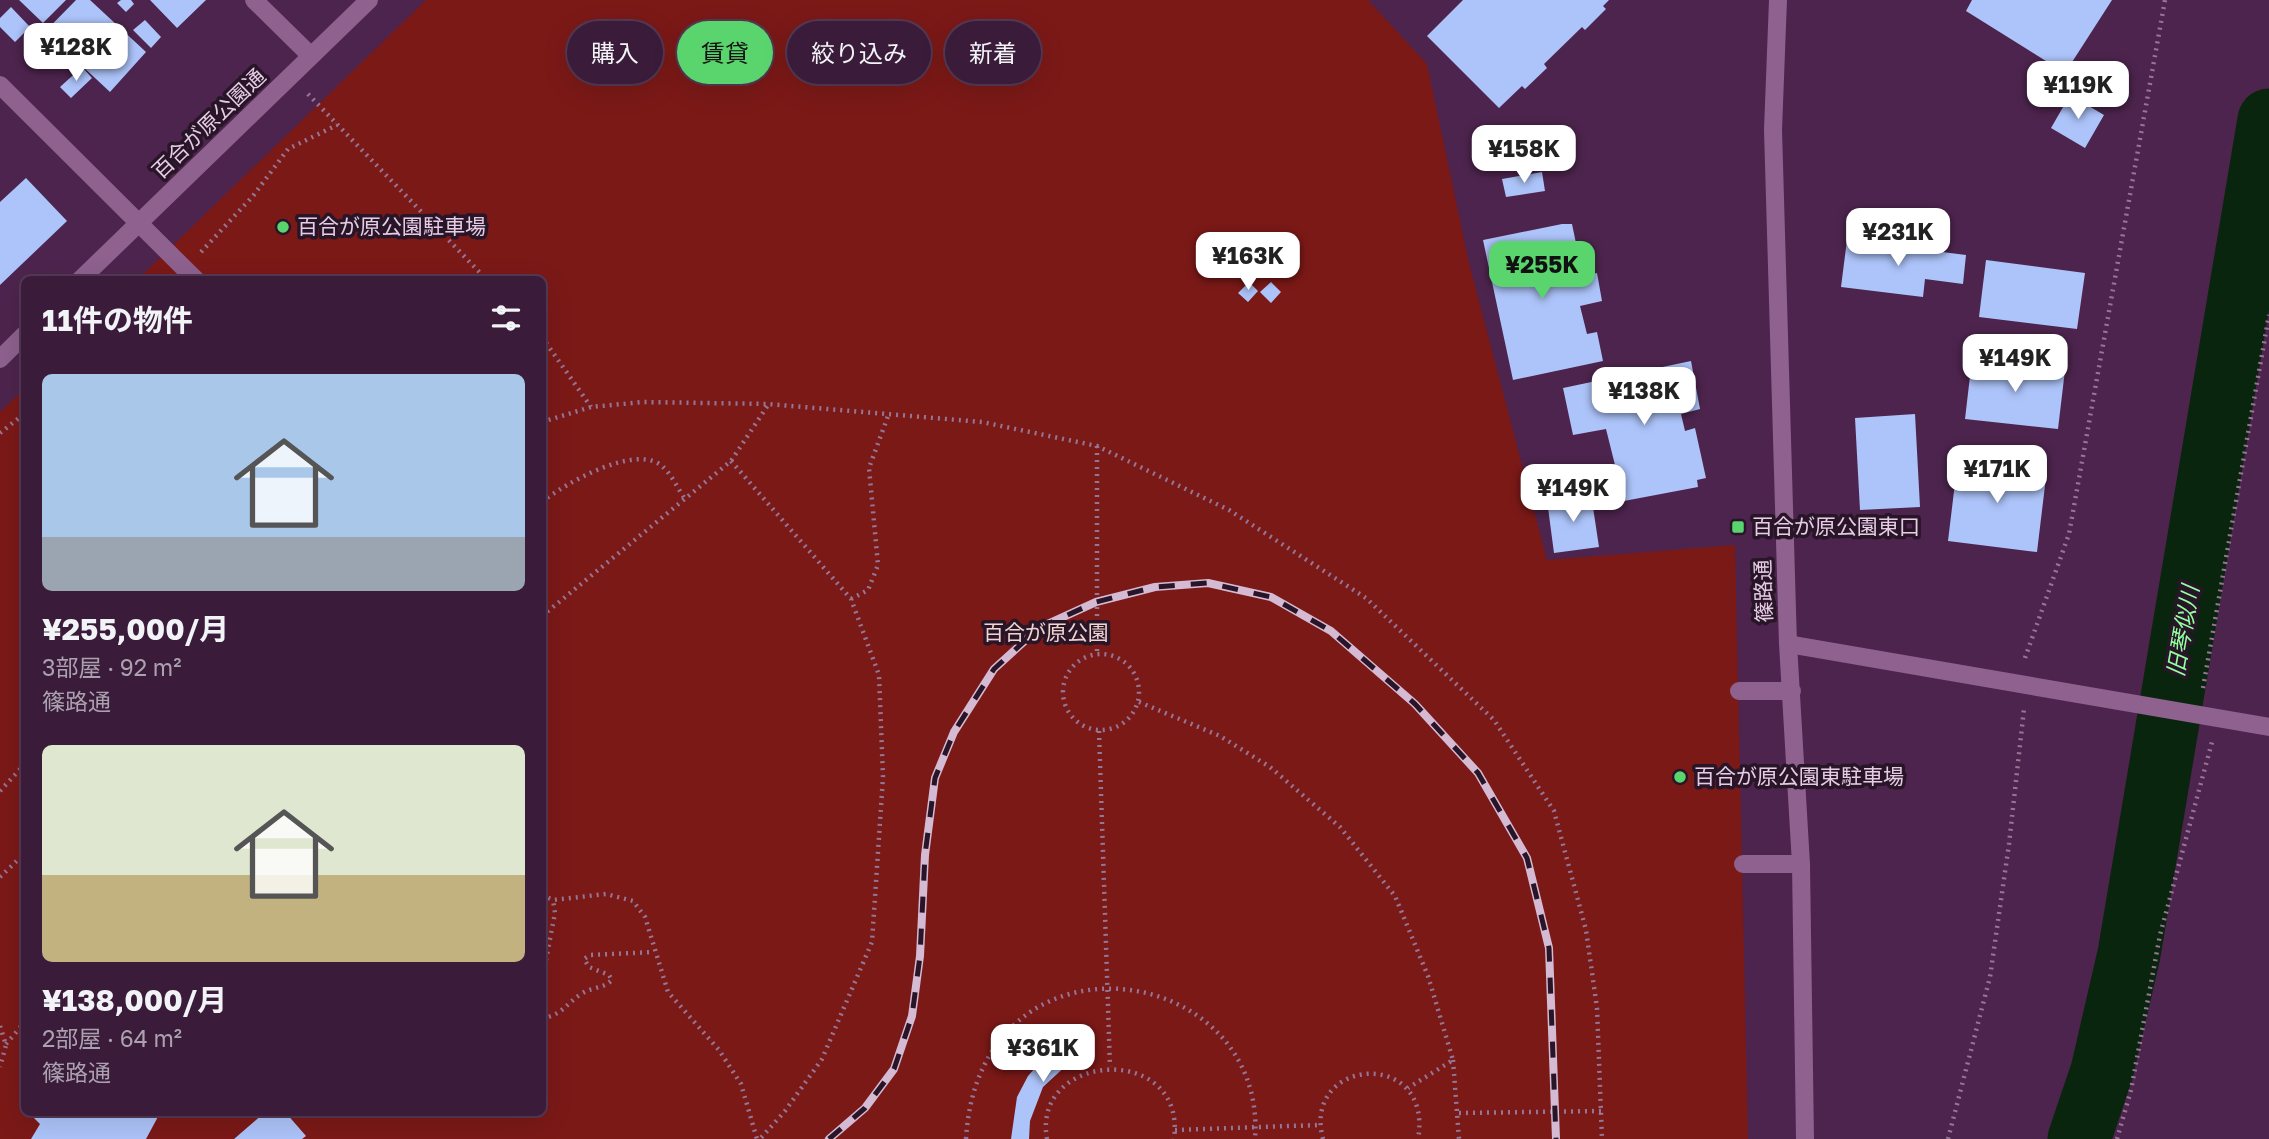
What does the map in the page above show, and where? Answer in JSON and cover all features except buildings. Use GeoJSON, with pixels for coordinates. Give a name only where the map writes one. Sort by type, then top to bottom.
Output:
{"type":"FeatureCollection","features":[{"type":"Feature","properties":{"kind":"street"},"geometry":{"type":"LineString","coordinates":[[254,0],[311,56]]}},
{"type":"Feature","properties":{"kind":"street","name":"百合が原公園通"},"geometry":{"type":"LineString","coordinates":[[84,276],[369,0]]}},
{"type":"Feature","properties":{"kind":"street","name":"篠路通"},"geometry":{"type":"LineString","coordinates":[[1778,0],[1773,130],[1788,644],[1801,864],[1805,1139]]}},
{"type":"Feature","properties":{"kind":"street"},"geometry":{"type":"LineString","coordinates":[[0,85],[192,276]]}},
{"type":"Feature","properties":{"kind":"street"},"geometry":{"type":"LineString","coordinates":[[0,359],[21,338]]}},
{"type":"Feature","properties":{"kind":"street"},"geometry":{"type":"LineString","coordinates":[[1788,644],[2269,727]]}},
{"type":"Feature","properties":{"kind":"street"},"geometry":{"type":"LineString","coordinates":[[1739,691],[1792,691]]}},
{"type":"Feature","properties":{"kind":"street"},"geometry":{"type":"LineString","coordinates":[[1743,864],[1801,864]]}},
{"type":"Feature","properties":{"kind":"path"},"geometry":{"type":"LineString","coordinates":[[1948,1139],[1990,977],[2025,722],[2022,665],[2069,534],[2165,0]]}},
{"type":"Feature","properties":{"kind":"path"},"geometry":{"type":"LineString","coordinates":[[290,76],[483,276]]}},
{"type":"Feature","properties":{"kind":"path"},"geometry":{"type":"LineString","coordinates":[[200,253],[253,196],[288,149],[337,125]]}},
{"type":"Feature","properties":{"kind":"path"},"geometry":{"type":"LineString","coordinates":[[546,343],[591,407]]}},
{"type":"Feature","properties":{"kind":"path"},"geometry":{"type":"LineString","coordinates":[[546,421],[591,407],[643,402],[768,404],[982,422],[1097,446],[1229,510],[1366,598],[1494,720],[1554,811],[1586,930],[1597,1008],[1602,1139]]}},
{"type":"Feature","properties":{"kind":"path"},"geometry":{"type":"LineString","coordinates":[[546,613],[731,461],[768,404]]}},
{"type":"Feature","properties":{"kind":"path"},"geometry":{"type":"LineString","coordinates":[[0,433],[21,416]]}},
{"type":"Feature","properties":{"kind":"path"},"geometry":{"type":"LineString","coordinates":[[851,599],[868,590],[878,565],[869,468],[888,416]]}},
{"type":"Feature","properties":{"kind":"path"},"geometry":{"type":"LineString","coordinates":[[1097,446],[1097,654]]}},
{"type":"Feature","properties":{"kind":"path"},"geometry":{"type":"LineString","coordinates":[[546,499],[566,482],[619,462],[646,460],[662,465],[685,499]]}},
{"type":"Feature","properties":{"kind":"path"},"geometry":{"type":"LineString","coordinates":[[546,897],[553,900],[606,894],[634,901],[645,917],[667,992],[719,1050],[741,1084],[759,1139],[785,1111],[822,1059],[872,942],[883,777],[879,676],[851,599],[731,461]]}},
{"type":"Feature","properties":{"kind":"path"},"geometry":{"type":"LineString","coordinates":[[1097,654],[1116,656],[1131,667],[1139,683],[1139,702],[1131,718],[1116,728],[1099,731],[1080,726],[1067,712],[1062,693],[1066,674],[1079,660],[1097,654]]}},
{"type":"Feature","properties":{"kind":"path"},"geometry":{"type":"LineString","coordinates":[[1139,702],[1230,742],[1270,767],[1340,828],[1395,896],[1428,976],[1453,1060],[1459,1139]]}},
{"type":"Feature","properties":{"kind":"path"},"geometry":{"type":"LineString","coordinates":[[1099,731],[1110,1067]]}},
{"type":"Feature","properties":{"kind":"path"},"geometry":{"type":"LineString","coordinates":[[0,790],[21,768]]}},
{"type":"Feature","properties":{"kind":"path"},"geometry":{"type":"LineString","coordinates":[[0,877],[21,857]]}},
{"type":"Feature","properties":{"kind":"path"},"geometry":{"type":"LineString","coordinates":[[546,960],[555,913],[553,900]]}},
{"type":"Feature","properties":{"kind":"path"},"geometry":{"type":"LineString","coordinates":[[546,1017],[561,1014],[582,993],[607,985],[612,980],[609,975],[589,967],[584,959],[590,955],[654,952]]}},
{"type":"Feature","properties":{"kind":"path"},"geometry":{"type":"LineString","coordinates":[[966,1139],[968,1110],[975,1083],[987,1056],[1004,1034],[1026,1015],[1051,1000],[1079,991],[1107,987],[1135,989],[1163,997],[1188,1009],[1211,1027],[1229,1048],[1243,1072],[1252,1100],[1255,1139]]}},
{"type":"Feature","properties":{"kind":"path"},"geometry":{"type":"LineString","coordinates":[[0,1026],[6,1045]]}},
{"type":"Feature","properties":{"kind":"path"},"geometry":{"type":"LineString","coordinates":[[0,1067],[6,1045],[21,1027]]}},
{"type":"Feature","properties":{"kind":"path"},"geometry":{"type":"LineString","coordinates":[[1408,1088],[1453,1060]]}},
{"type":"Feature","properties":{"kind":"path"},"geometry":{"type":"LineString","coordinates":[[1047,1139],[1049,1113],[1058,1095],[1072,1080],[1090,1071],[1110,1067],[1130,1070],[1148,1079],[1162,1092],[1171,1110],[1174,1139]]}},
{"type":"Feature","properties":{"kind":"path"},"geometry":{"type":"LineString","coordinates":[[1323,1139],[1320,1125],[1323,1105],[1328,1096],[1350,1076],[1370,1072],[1391,1076],[1408,1088],[1418,1104],[1421,1122],[1418,1139]]}},
{"type":"Feature","properties":{"kind":"path"},"geometry":{"type":"LineString","coordinates":[[1459,1113],[1601,1111]]}},
{"type":"Feature","properties":{"kind":"path"},"geometry":{"type":"LineString","coordinates":[[1175,1130],[1320,1125]]}},
{"type":"Feature","properties":{"kind":"green space","name":"百合が原公園"},"geometry":{"type":"Polygon","coordinates":[[[426,0],[1368,0],[1427,64],[1469,263],[1547,560],[1735,545],[1748,1139],[0,1139],[0,412],[21,392],[21,1116],[546,1116],[546,276],[141,276],[426,0]]]}},
{"type":"Feature","properties":{"kind":"waterway","name":"旧琴似川"},"geometry":{"type":"LineString","coordinates":[[2079,1139],[2102,1071],[2129,954],[2269,120]]}},
{"type":"Feature","properties":{"kind":"railway"},"geometry":{"type":"LineString","coordinates":[[829,1139],[865,1108],[894,1069],[912,1016],[920,956],[925,855],[935,778],[954,732],[994,669],[1039,628],[1096,602],[1155,587],[1208,583],[1271,597],[1331,631],[1415,704],[1478,773],[1527,858],[1549,948],[1556,1139]]}},
{"type":"Feature","properties":{"kind":"place","name":"百合が原公園駐車場"},"geometry":{"type":"Point","coordinates":[283,227]}},
{"type":"Feature","properties":{"kind":"place","name":"百合が原公園東口"},"geometry":{"type":"Point","coordinates":[1738,527]}},
{"type":"Feature","properties":{"kind":"place","name":"百合が原公園東駐車場"},"geometry":{"type":"Point","coordinates":[1680,777]}}]}
